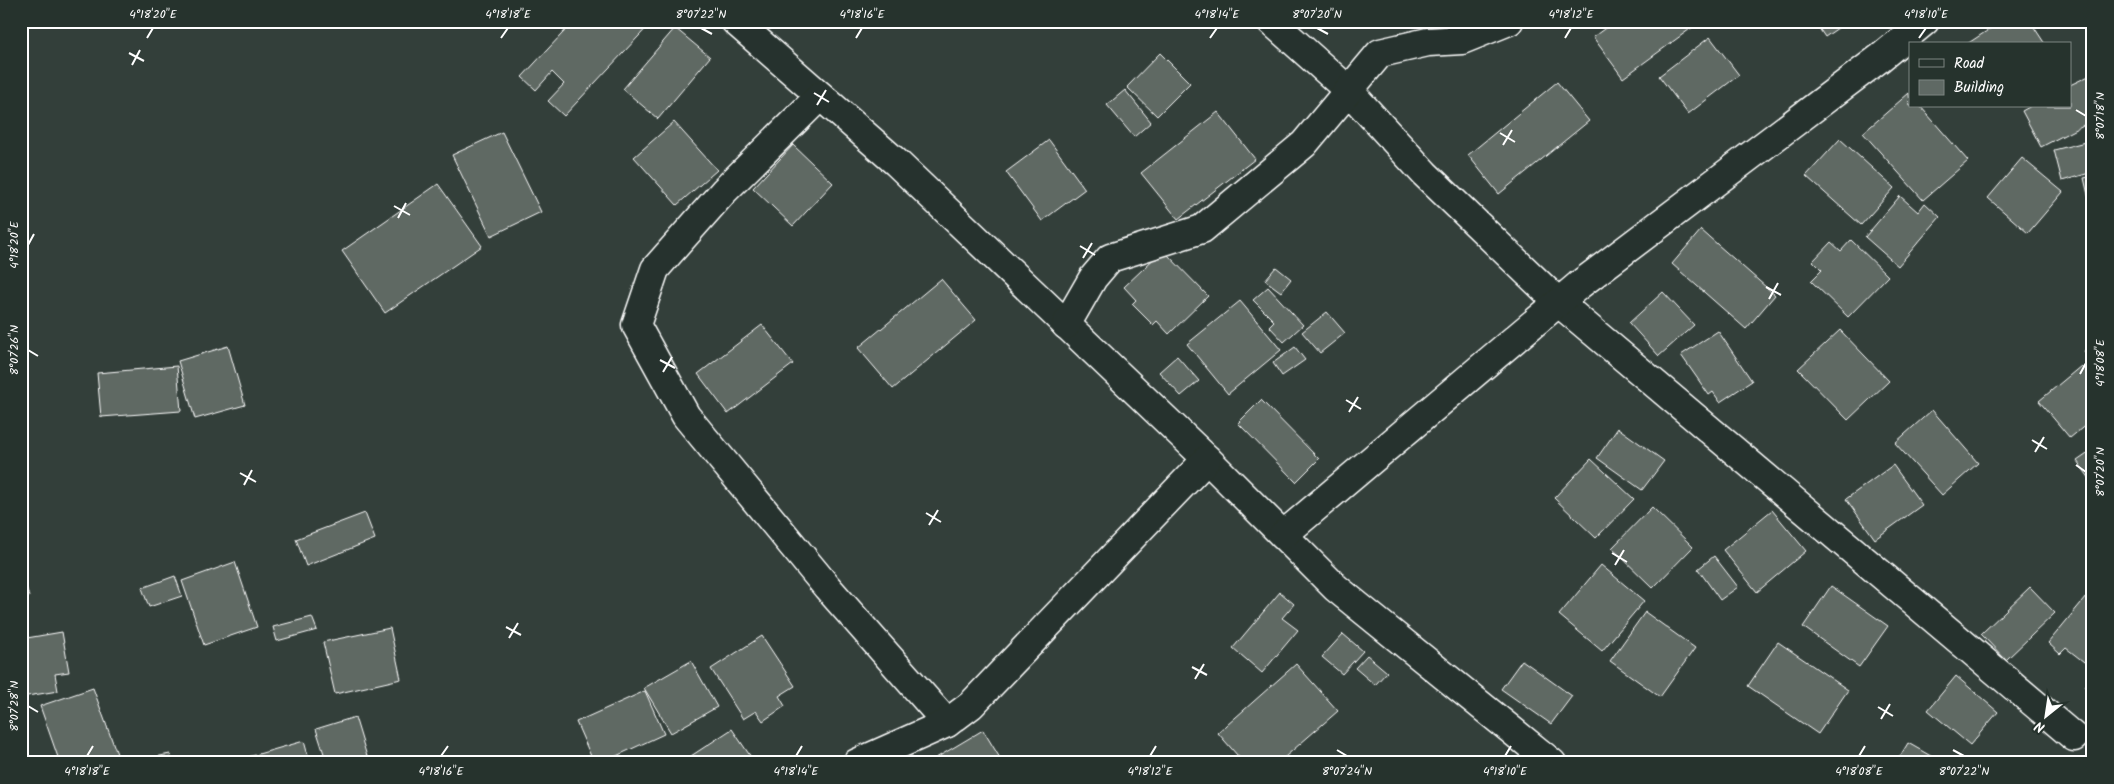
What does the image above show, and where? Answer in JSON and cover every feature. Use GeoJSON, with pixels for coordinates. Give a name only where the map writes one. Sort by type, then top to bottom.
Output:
{"type":"FeatureCollection","features":[{"type":"Feature","properties":{"kind":"street"},"geometry":{"type":"LineString","coordinates":[[735,21],[897,163],[1207,460],[1336,588],[1552,763]]}},
{"type":"Feature","properties":{"kind":"street"},"geometry":{"type":"LineString","coordinates":[[1271,21],[1348,90],[1425,174],[1558,302],[2074,737]]}},
{"type":"Feature","properties":{"kind":"street"},"geometry":{"type":"LineString","coordinates":[[1066,325],[1093,278],[1110,258],[1202,229],[1304,144],[1380,52],[1428,42],[1462,40],[1509,21]]}},
{"type":"Feature","properties":{"kind":"street"},"geometry":{"type":"LineString","coordinates":[[1283,535],[1558,302],[1880,58],[1925,21]]}},
{"type":"Feature","properties":{"kind":"street"},"geometry":{"type":"LineString","coordinates":[[820,96],[724,191],[655,269],[636,325],[686,416],[827,587],[947,724]]}},
{"type":"Feature","properties":{"kind":"street"},"geometry":{"type":"LineString","coordinates":[[856,763],[947,724],[971,705],[1207,460]]}},
{"type":"Feature","properties":{"kind":"building"},"geometry":{"type":"Polygon","coordinates":[[[574,21],[653,21],[564,116],[548,101],[564,84],[552,72],[536,90],[522,77],[574,21]]]}},
{"type":"Feature","properties":{"kind":"building"},"geometry":{"type":"Polygon","coordinates":[[[1615,21],[1695,21],[1697,24],[1623,78],[1593,37],[1615,21]]]}},
{"type":"Feature","properties":{"kind":"building"},"geometry":{"type":"Polygon","coordinates":[[[1803,21],[1814,21],[1807,26],[1803,21]]]}},
{"type":"Feature","properties":{"kind":"building"},"geometry":{"type":"Polygon","coordinates":[[[1814,21],[1848,21],[1825,37],[1814,21]]]}},
{"type":"Feature","properties":{"kind":"building"},"geometry":{"type":"Polygon","coordinates":[[[2002,21],[2030,21],[2044,42],[1970,42],[2002,21]]]}},
{"type":"Feature","properties":{"kind":"building"},"geometry":{"type":"Polygon","coordinates":[[[675,28],[710,57],[658,119],[623,89],[675,28]]]}},
{"type":"Feature","properties":{"kind":"building"},"geometry":{"type":"Polygon","coordinates":[[[1710,37],[1739,75],[1688,114],[1659,76],[1710,37]]]}},
{"type":"Feature","properties":{"kind":"building"},"geometry":{"type":"Polygon","coordinates":[[[1160,53],[1190,83],[1157,116],[1127,87],[1160,53]]]}},
{"type":"Feature","properties":{"kind":"building"},"geometry":{"type":"Polygon","coordinates":[[[2093,74],[2093,120],[2041,147],[2022,111],[2027,108],[2072,108],[2072,84],[2093,74]]]}},
{"type":"Feature","properties":{"kind":"building"},"geometry":{"type":"Polygon","coordinates":[[[1557,82],[1589,121],[1499,194],[1468,155],[1557,82]]]}},
{"type":"Feature","properties":{"kind":"building"},"geometry":{"type":"Polygon","coordinates":[[[1125,90],[1151,122],[1134,137],[1107,105],[1125,90]]]}},
{"type":"Feature","properties":{"kind":"building"},"geometry":{"type":"Polygon","coordinates":[[[1909,93],[1909,108],[1922,108],[1968,161],[1923,200],[1863,133],[1909,93]]]}},
{"type":"Feature","properties":{"kind":"building"},"geometry":{"type":"Polygon","coordinates":[[[1218,112],[1255,159],[1178,219],[1141,173],[1218,112]]]}},
{"type":"Feature","properties":{"kind":"building"},"geometry":{"type":"Polygon","coordinates":[[[674,122],[717,170],[677,205],[634,157],[674,122]]]}},
{"type":"Feature","properties":{"kind":"building"},"geometry":{"type":"Polygon","coordinates":[[[502,132],[541,212],[491,236],[452,155],[502,132]]]}},
{"type":"Feature","properties":{"kind":"building"},"geometry":{"type":"Polygon","coordinates":[[[1840,139],[1894,188],[1861,225],[1806,176],[1840,139]]]}},
{"type":"Feature","properties":{"kind":"building"},"geometry":{"type":"Polygon","coordinates":[[[1049,140],[1085,189],[1042,221],[1006,172],[1049,140]]]}},
{"type":"Feature","properties":{"kind":"building"},"geometry":{"type":"Polygon","coordinates":[[[2093,140],[2093,172],[2062,181],[2054,150],[2093,140]]]}},
{"type":"Feature","properties":{"kind":"building"},"geometry":{"type":"Polygon","coordinates":[[[793,145],[833,183],[793,226],[753,188],[793,145]]]}},
{"type":"Feature","properties":{"kind":"building"},"geometry":{"type":"Polygon","coordinates":[[[2022,158],[2063,192],[2028,233],[1988,198],[2022,158]]]}},
{"type":"Feature","properties":{"kind":"building"},"geometry":{"type":"Polygon","coordinates":[[[2093,176],[2093,216],[2084,178],[2093,176]]]}},
{"type":"Feature","properties":{"kind":"building"},"geometry":{"type":"Polygon","coordinates":[[[438,184],[482,246],[385,313],[342,251],[438,184]]]}},
{"type":"Feature","properties":{"kind":"building"},"geometry":{"type":"Polygon","coordinates":[[[1900,196],[1918,212],[1925,203],[1940,217],[1898,266],[1865,237],[1900,196]]]}},
{"type":"Feature","properties":{"kind":"building"},"geometry":{"type":"Polygon","coordinates":[[[1701,230],[1775,295],[1746,329],[1672,264],[1701,230]]]}},
{"type":"Feature","properties":{"kind":"building"},"geometry":{"type":"Polygon","coordinates":[[[1851,240],[1888,276],[1848,317],[1811,281],[1822,270],[1813,261],[1831,242],[1841,251],[1851,240]]]}},
{"type":"Feature","properties":{"kind":"building"},"geometry":{"type":"Polygon","coordinates":[[[1163,250],[1208,296],[1169,334],[1157,321],[1153,325],[1132,304],[1136,300],[1124,287],[1163,250]]]}},
{"type":"Feature","properties":{"kind":"building"},"geometry":{"type":"Polygon","coordinates":[[[1276,267],[1291,279],[1281,292],[1265,280],[1276,267]]]}},
{"type":"Feature","properties":{"kind":"building"},"geometry":{"type":"Polygon","coordinates":[[[941,279],[976,320],[893,389],[858,348],[941,279]]]}},
{"type":"Feature","properties":{"kind":"building"},"geometry":{"type":"Polygon","coordinates":[[[1268,287],[1303,325],[1284,342],[1269,326],[1274,321],[1253,300],[1268,287]]]}},
{"type":"Feature","properties":{"kind":"building"},"geometry":{"type":"Polygon","coordinates":[[[1663,292],[1694,325],[1659,356],[1629,323],[1663,292]]]}},
{"type":"Feature","properties":{"kind":"building"},"geometry":{"type":"Polygon","coordinates":[[[1240,301],[1281,350],[1228,394],[1187,344],[1240,301]]]}},
{"type":"Feature","properties":{"kind":"building"},"geometry":{"type":"Polygon","coordinates":[[[1327,312],[1345,333],[1320,353],[1302,332],[1327,312]]]}},
{"type":"Feature","properties":{"kind":"building"},"geometry":{"type":"Polygon","coordinates":[[[762,325],[793,364],[728,414],[698,374],[762,325]]]}},
{"type":"Feature","properties":{"kind":"building"},"geometry":{"type":"Polygon","coordinates":[[[1840,330],[1889,381],[1848,420],[1798,369],[1840,330]]]}},
{"type":"Feature","properties":{"kind":"building"},"geometry":{"type":"Polygon","coordinates":[[[1718,331],[1752,381],[1720,402],[1713,392],[1709,395],[1681,355],[1718,331]]]}},
{"type":"Feature","properties":{"kind":"building"},"geometry":{"type":"Polygon","coordinates":[[[2093,345],[2093,363],[2084,351],[2093,345]]]}},
{"type":"Feature","properties":{"kind":"building"},"geometry":{"type":"Polygon","coordinates":[[[228,346],[245,405],[195,419],[178,361],[228,346]]]}},
{"type":"Feature","properties":{"kind":"building"},"geometry":{"type":"Polygon","coordinates":[[[1295,347],[1305,360],[1282,376],[1273,363],[1295,347]]]}},
{"type":"Feature","properties":{"kind":"building"},"geometry":{"type":"Polygon","coordinates":[[[1177,356],[1199,381],[1181,396],[1159,372],[1177,356]]]}},
{"type":"Feature","properties":{"kind":"building"},"geometry":{"type":"Polygon","coordinates":[[[177,366],[181,411],[101,417],[97,373],[177,366]]]}},
{"type":"Feature","properties":{"kind":"building"},"geometry":{"type":"Polygon","coordinates":[[[2081,366],[2093,380],[2093,419],[2070,438],[2039,401],[2081,366]]]}},
{"type":"Feature","properties":{"kind":"building"},"geometry":{"type":"Polygon","coordinates":[[[1261,400],[1319,459],[1296,482],[1238,423],[1261,400]]]}},
{"type":"Feature","properties":{"kind":"building"},"geometry":{"type":"Polygon","coordinates":[[[1932,410],[1978,463],[1942,495],[1895,443],[1932,410]]]}},
{"type":"Feature","properties":{"kind":"building"},"geometry":{"type":"Polygon","coordinates":[[[1618,428],[1664,461],[1642,490],[1597,458],[1618,428]]]}},
{"type":"Feature","properties":{"kind":"building"},"geometry":{"type":"Polygon","coordinates":[[[2093,450],[2093,483],[2077,461],[2093,450]]]}},
{"type":"Feature","properties":{"kind":"building"},"geometry":{"type":"Polygon","coordinates":[[[1591,459],[1634,499],[1596,538],[1554,498],[1591,459]]]}},
{"type":"Feature","properties":{"kind":"building"},"geometry":{"type":"Polygon","coordinates":[[[1893,465],[1922,505],[1875,539],[1846,499],[1893,465]]]}},
{"type":"Feature","properties":{"kind":"building"},"geometry":{"type":"Polygon","coordinates":[[[1652,507],[1693,547],[1653,588],[1612,548],[1652,507]]]}},
{"type":"Feature","properties":{"kind":"building"},"geometry":{"type":"Polygon","coordinates":[[[1772,510],[1806,551],[1757,592],[1723,550],[1772,510]]]}},
{"type":"Feature","properties":{"kind":"building"},"geometry":{"type":"Polygon","coordinates":[[[365,513],[375,539],[306,566],[296,539],[365,513]]]}},
{"type":"Feature","properties":{"kind":"building"},"geometry":{"type":"Polygon","coordinates":[[[1714,556],[1738,587],[1720,600],[1698,569],[1714,556]]]}},
{"type":"Feature","properties":{"kind":"building"},"geometry":{"type":"Polygon","coordinates":[[[235,562],[257,627],[204,645],[182,581],[235,562]]]}},
{"type":"Feature","properties":{"kind":"building"},"geometry":{"type":"Polygon","coordinates":[[[1601,565],[1644,601],[1602,651],[1559,615],[1601,565]]]}},
{"type":"Feature","properties":{"kind":"building"},"geometry":{"type":"Polygon","coordinates":[[[21,568],[29,597],[21,600],[21,568]]]}},
{"type":"Feature","properties":{"kind":"building"},"geometry":{"type":"Polygon","coordinates":[[[175,576],[182,596],[149,607],[142,588],[175,576]]]}},
{"type":"Feature","properties":{"kind":"building"},"geometry":{"type":"Polygon","coordinates":[[[1831,586],[1888,626],[1859,667],[1803,627],[1831,586]]]}},
{"type":"Feature","properties":{"kind":"building"},"geometry":{"type":"Polygon","coordinates":[[[2030,587],[2055,613],[2006,660],[1981,634],[2030,587]]]}},
{"type":"Feature","properties":{"kind":"building"},"geometry":{"type":"Polygon","coordinates":[[[1280,592],[1294,604],[1282,618],[1298,630],[1262,673],[1233,648],[1280,592]]]}},
{"type":"Feature","properties":{"kind":"building"},"geometry":{"type":"Polygon","coordinates":[[[2086,597],[2093,602],[2093,659],[2088,665],[2066,648],[2060,654],[2048,643],[2086,597]]]}},
{"type":"Feature","properties":{"kind":"building"},"geometry":{"type":"Polygon","coordinates":[[[1645,612],[1695,648],[1660,697],[1610,661],[1645,612]]]}},
{"type":"Feature","properties":{"kind":"building"},"geometry":{"type":"Polygon","coordinates":[[[312,617],[317,630],[277,641],[273,627],[312,617]]]}},
{"type":"Feature","properties":{"kind":"building"},"geometry":{"type":"Polygon","coordinates":[[[390,628],[401,679],[335,694],[323,642],[390,628]]]}},
{"type":"Feature","properties":{"kind":"building"},"geometry":{"type":"Polygon","coordinates":[[[62,632],[69,672],[55,674],[58,691],[21,697],[21,639],[62,632]]]}},
{"type":"Feature","properties":{"kind":"building"},"geometry":{"type":"Polygon","coordinates":[[[1343,634],[1363,651],[1342,674],[1322,657],[1343,634]]]}},
{"type":"Feature","properties":{"kind":"building"},"geometry":{"type":"Polygon","coordinates":[[[762,636],[795,686],[779,696],[785,706],[763,721],[756,711],[743,719],[711,669],[762,636]]]}},
{"type":"Feature","properties":{"kind":"building"},"geometry":{"type":"Polygon","coordinates":[[[1778,642],[1848,690],[1818,734],[1748,686],[1778,642]]]}},
{"type":"Feature","properties":{"kind":"building"},"geometry":{"type":"Polygon","coordinates":[[[1367,655],[1387,672],[1375,685],[1355,668],[1367,655]]]}},
{"type":"Feature","properties":{"kind":"building"},"geometry":{"type":"Polygon","coordinates":[[[1522,660],[1572,696],[1551,724],[1501,689],[1522,660]]]}},
{"type":"Feature","properties":{"kind":"building"},"geometry":{"type":"Polygon","coordinates":[[[691,661],[717,707],[671,733],[644,688],[691,661]]]}},
{"type":"Feature","properties":{"kind":"building"},"geometry":{"type":"Polygon","coordinates":[[[1296,664],[1338,711],[1278,763],[1244,763],[1218,733],[1296,664]]]}},
{"type":"Feature","properties":{"kind":"building"},"geometry":{"type":"Polygon","coordinates":[[[1956,676],[1998,712],[1970,745],[1928,710],[1956,676]]]}},
{"type":"Feature","properties":{"kind":"building"},"geometry":{"type":"Polygon","coordinates":[[[2093,676],[2093,693],[2085,687],[2093,676]]]}},
{"type":"Feature","properties":{"kind":"building"},"geometry":{"type":"Polygon","coordinates":[[[93,688],[117,754],[93,763],[60,763],[40,706],[93,688]]]}},
{"type":"Feature","properties":{"kind":"building"},"geometry":{"type":"Polygon","coordinates":[[[645,691],[664,734],[601,763],[594,763],[576,722],[645,691]]]}},
{"type":"Feature","properties":{"kind":"building"},"geometry":{"type":"Polygon","coordinates":[[[355,717],[369,763],[327,763],[316,729],[355,717]]]}},
{"type":"Feature","properties":{"kind":"building"},"geometry":{"type":"Polygon","coordinates":[[[732,729],[755,763],[696,763],[691,756],[732,729]]]}},
{"type":"Feature","properties":{"kind":"building"},"geometry":{"type":"Polygon","coordinates":[[[983,730],[1003,763],[931,763],[931,761],[983,730]]]}},
{"type":"Feature","properties":{"kind":"building"},"geometry":{"type":"Polygon","coordinates":[[[304,741],[310,763],[227,763],[304,741]]]}},
{"type":"Feature","properties":{"kind":"building"},"geometry":{"type":"Polygon","coordinates":[[[1908,743],[1943,763],[1896,763],[1908,743]]]}},
{"type":"Feature","properties":{"kind":"building"},"geometry":{"type":"Polygon","coordinates":[[[170,754],[172,763],[125,763],[170,754]]]}}]}
